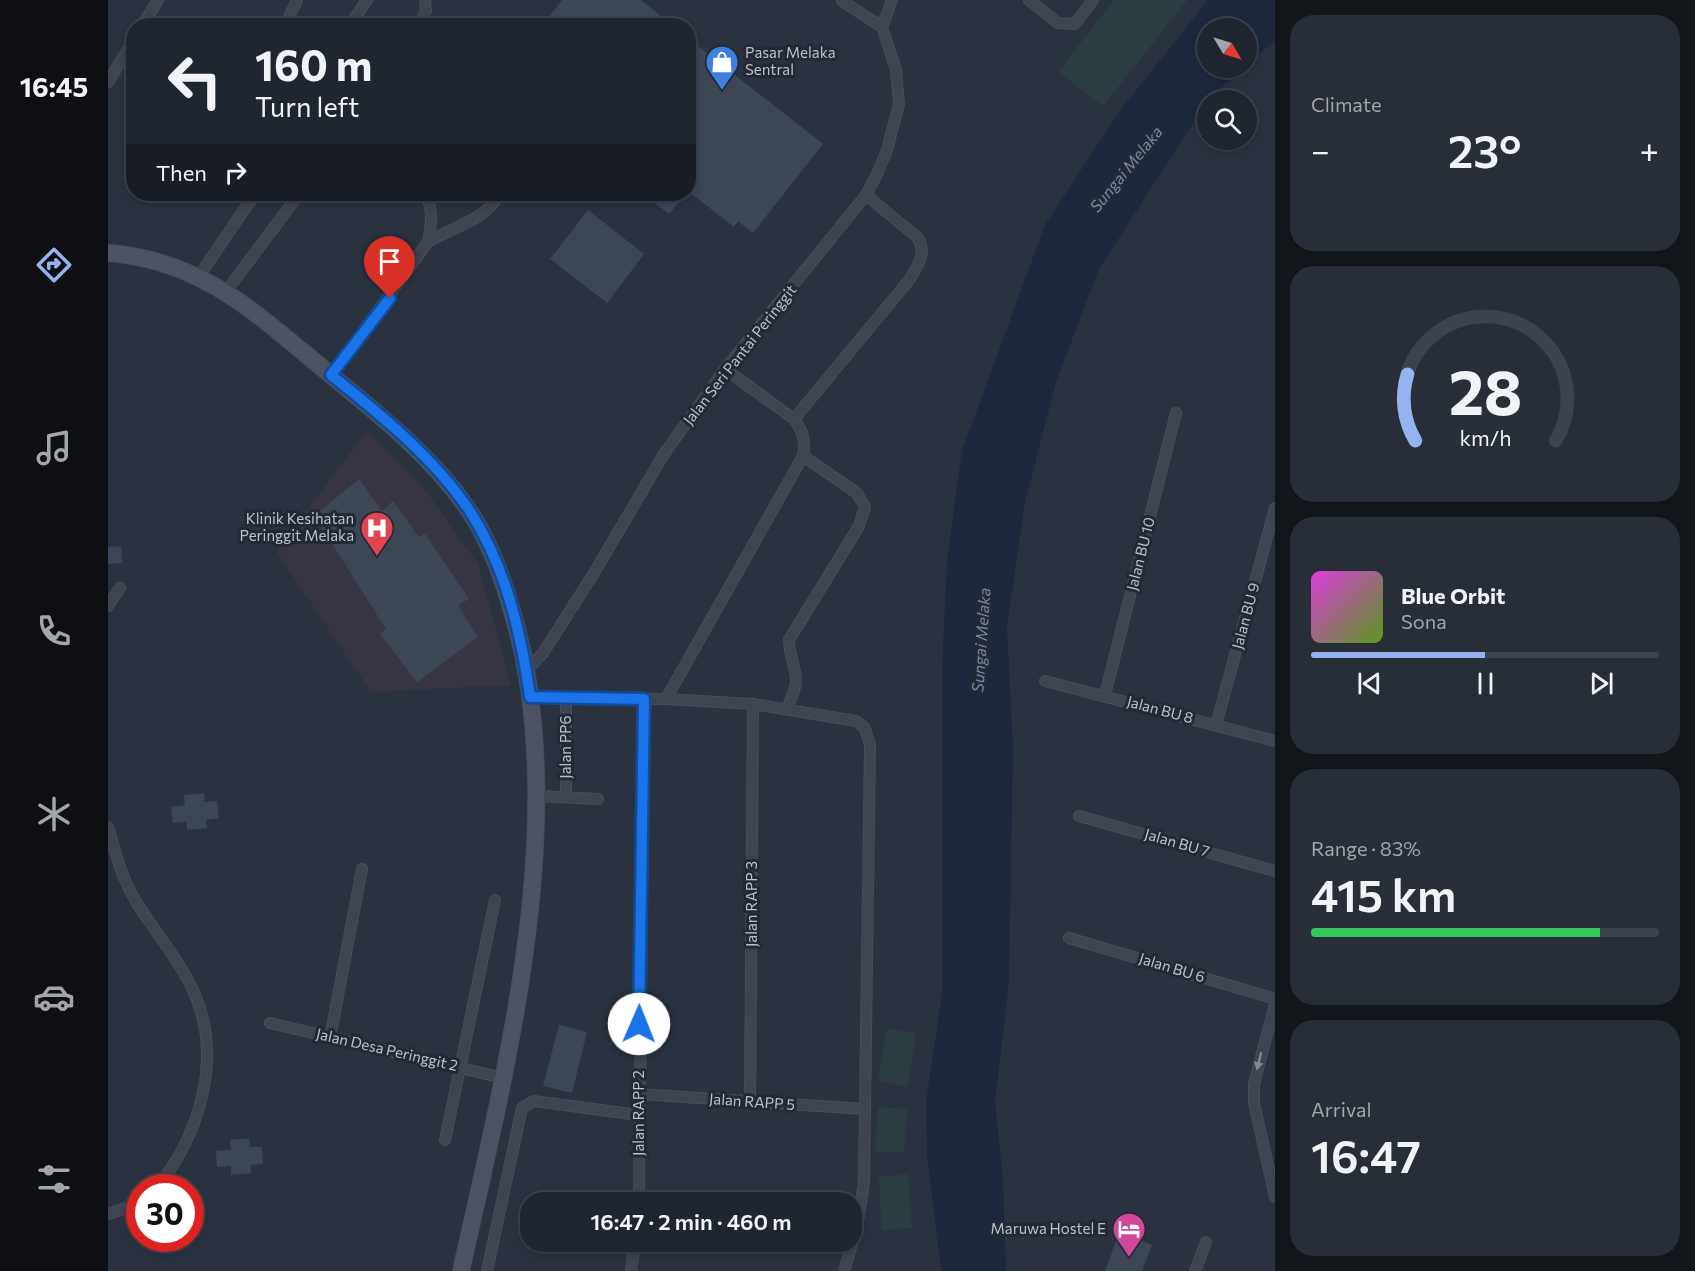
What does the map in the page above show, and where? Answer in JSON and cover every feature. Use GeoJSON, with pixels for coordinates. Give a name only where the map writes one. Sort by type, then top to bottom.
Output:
{"type":"FeatureCollection","features":[{"type":"Feature","properties":{"kind":"street"},"geometry":{"type":"LineString","coordinates":[[147,18],[158,0]]}},
{"type":"Feature","properties":{"kind":"street"},"geometry":{"type":"LineString","coordinates":[[289,18],[297,0]]}},
{"type":"Feature","properties":{"kind":"street"},"geometry":{"type":"LineString","coordinates":[[355,18],[367,0]]}},
{"type":"Feature","properties":{"kind":"street"},"geometry":{"type":"LineString","coordinates":[[422,18],[426,11],[425,0]]}},
{"type":"Feature","properties":{"kind":"street"},"geometry":{"type":"LineString","coordinates":[[829,0],[844,0],[882,27],[892,0]]}},
{"type":"Feature","properties":{"kind":"street"},"geometry":{"type":"LineString","coordinates":[[1029,0],[1058,23],[1075,24],[1093,0]]}},
{"type":"Feature","properties":{"kind":"street","name":"Jalan Seri Pantai Peringgit"},"geometry":{"type":"LineString","coordinates":[[526,665],[534,663],[543,653],[594,573],[664,454],[725,369],[866,195],[887,150],[899,104],[896,70],[882,27]]}},
{"type":"Feature","properties":{"kind":"street"},"geometry":{"type":"LineString","coordinates":[[108,82],[126,53]]}},
{"type":"Feature","properties":{"kind":"street"},"geometry":{"type":"LineString","coordinates":[[794,419],[910,279],[923,256],[922,245],[918,238],[866,195]]}},
{"type":"Feature","properties":{"kind":"street"},"geometry":{"type":"LineString","coordinates":[[199,276],[250,201]]}},
{"type":"Feature","properties":{"kind":"street"},"geometry":{"type":"LineString","coordinates":[[225,293],[294,201]]}},
{"type":"Feature","properties":{"kind":"street"},"geometry":{"type":"LineString","coordinates":[[331,375],[428,242],[432,220],[429,201]]}},
{"type":"Feature","properties":{"kind":"street"},"geometry":{"type":"LineString","coordinates":[[428,242],[480,217],[496,201]]}},
{"type":"Feature","properties":{"kind":"street"},"geometry":{"type":"LineString","coordinates":[[108,253],[142,256],[199,276],[250,309],[421,453],[469,510],[499,568],[526,665],[530,697],[537,796],[534,857],[525,939],[503,1078],[461,1271]]}},
{"type":"Feature","properties":{"kind":"street"},"geometry":{"type":"LineString","coordinates":[[666,699],[803,456],[805,442],[802,430],[794,419],[725,369]]}},
{"type":"Feature","properties":{"kind":"street","name":"Jalan BU 10"},"geometry":{"type":"LineString","coordinates":[[1105,695],[1176,413]]}},
{"type":"Feature","properties":{"kind":"street"},"geometry":{"type":"LineString","coordinates":[[787,709],[796,684],[789,640],[859,526],[865,507],[857,493],[803,456]]}},
{"type":"Feature","properties":{"kind":"street","name":"Jalan BU 9"},"geometry":{"type":"LineString","coordinates":[[1216,725],[1275,508]]}},
{"type":"Feature","properties":{"kind":"street"},"geometry":{"type":"LineString","coordinates":[[108,606],[120,588]]}},
{"type":"Feature","properties":{"kind":"street","name":"Jalan BU 8"},"geometry":{"type":"LineString","coordinates":[[1045,681],[1275,741]]}},
{"type":"Feature","properties":{"kind":"street"},"geometry":{"type":"LineString","coordinates":[[530,697],[666,699],[753,704],[856,721],[864,727],[870,744],[864,1182],[862,1192]]}},
{"type":"Feature","properties":{"kind":"street","name":"Jalan PP6"},"geometry":{"type":"LineString","coordinates":[[566,698],[566,797]]}},
{"type":"Feature","properties":{"kind":"street","name":"Jalan RAPP 2"},"geometry":{"type":"LineString","coordinates":[[639,1192],[644,699]]}},
{"type":"Feature","properties":{"kind":"street","name":"Jalan RAPP 3"},"geometry":{"type":"LineString","coordinates":[[750,1103],[753,704]]}},
{"type":"Feature","properties":{"kind":"street"},"geometry":{"type":"LineString","coordinates":[[537,796],[598,799]]}},
{"type":"Feature","properties":{"kind":"street","name":"Jalan BU 7"},"geometry":{"type":"LineString","coordinates":[[1079,816],[1275,871]]}},
{"type":"Feature","properties":{"kind":"street"},"geometry":{"type":"LineString","coordinates":[[108,827],[118,860],[134,898],[192,986],[203,1014],[208,1044],[207,1075],[199,1109],[183,1149],[166,1174]]}},
{"type":"Feature","properties":{"kind":"street"},"geometry":{"type":"LineString","coordinates":[[108,851],[118,860]]}},
{"type":"Feature","properties":{"kind":"street"},"geometry":{"type":"LineString","coordinates":[[330,1038],[362,868]]}},
{"type":"Feature","properties":{"kind":"street"},"geometry":{"type":"LineString","coordinates":[[445,1140],[495,900]]}},
{"type":"Feature","properties":{"kind":"street","name":"Jalan BU 6"},"geometry":{"type":"LineString","coordinates":[[1069,938],[1275,999]]}},
{"type":"Feature","properties":{"kind":"street"},"geometry":{"type":"LineString","coordinates":[[1275,1004],[1254,1084],[1254,1102],[1275,1197]]}},
{"type":"Feature","properties":{"kind":"street","name":"Jalan Desa Peringgit 2"},"geometry":{"type":"LineString","coordinates":[[270,1023],[503,1078]]}},
{"type":"Feature","properties":{"kind":"street","name":"Jalan RAPP 5"},"geometry":{"type":"LineString","coordinates":[[639,1094],[865,1109]]}},
{"type":"Feature","properties":{"kind":"street"},"geometry":{"type":"LineString","coordinates":[[487,1271],[522,1108],[534,1101],[638,1115]]}},
{"type":"Feature","properties":{"kind":"street"},"geometry":{"type":"LineString","coordinates":[[108,1214],[126,1208]]}},
{"type":"Feature","properties":{"kind":"street"},"geometry":{"type":"LineString","coordinates":[[1195,1271],[1206,1242]]}},
{"type":"Feature","properties":{"kind":"street"},"geometry":{"type":"LineString","coordinates":[[631,1271],[634,1252]]}},
{"type":"Feature","properties":{"kind":"street"},"geometry":{"type":"LineString","coordinates":[[844,1271],[848,1252]]}},
{"type":"Feature","properties":{"kind":"shaded area"},"geometry":{"type":"Polygon","coordinates":[[[1114,0],[1187,0],[1103,106],[1058,72],[1114,0]]]}},
{"type":"Feature","properties":{"kind":"shaded area","name":"Klinik Kesihatan Peringgit Melaka"},"geometry":{"type":"Polygon","coordinates":[[[367,431],[426,491],[478,564],[511,685],[371,692],[276,551],[367,431]]]}},
{"type":"Feature","properties":{"kind":"shaded area"},"geometry":{"type":"Polygon","coordinates":[[[887,1028],[916,1033],[907,1087],[878,1081],[887,1028]]]}},
{"type":"Feature","properties":{"kind":"shaded area"},"geometry":{"type":"Polygon","coordinates":[[[878,1107],[907,1109],[904,1153],[875,1151],[878,1107]]]}},
{"type":"Feature","properties":{"kind":"shaded area"},"geometry":{"type":"Polygon","coordinates":[[[908,1174],[912,1228],[882,1230],[879,1177],[908,1174]]]}},
{"type":"Feature","properties":{"kind":"water","name":"Sungai Melaka"},"geometry":{"type":"Polygon","coordinates":[[[1208,0],[1275,0],[1275,40],[1257,56],[1257,18],[1197,18],[1197,78],[1232,78],[1219,90],[1197,90],[1197,117],[1099,269],[1056,382],[1025,502],[1007,626],[1013,747],[1009,981],[995,1103],[1003,1179],[1006,1271],[941,1271],[927,1155],[926,1102],[942,994],[942,670],[947,560],[962,451],[1045,225],[1119,112],[1208,0]]]}},
{"type":"Feature","properties":{"kind":"building"},"geometry":{"type":"Polygon","coordinates":[[[562,0],[641,0],[663,18],[548,18],[562,0]]]}},
{"type":"Feature","properties":{"kind":"building","name":"Pasar Melaka Sentral"},"geometry":{"type":"Polygon","coordinates":[[[696,44],[823,144],[753,233],[738,221],[734,227],[696,197],[696,44]]]}},
{"type":"Feature","properties":{"kind":"building"},"geometry":{"type":"Polygon","coordinates":[[[652,201],[680,201],[669,214],[652,201]]]}},
{"type":"Feature","properties":{"kind":"building"},"geometry":{"type":"Polygon","coordinates":[[[588,210],[644,254],[607,303],[550,259],[588,210]]]}},
{"type":"Feature","properties":{"kind":"building"},"geometry":{"type":"Polygon","coordinates":[[[359,479],[382,511],[393,501],[419,537],[425,534],[469,599],[458,605],[478,637],[417,682],[380,634],[386,629],[321,526],[326,522],[319,512],[359,479]]]}},
{"type":"Feature","properties":{"kind":"building"},"geometry":{"type":"Polygon","coordinates":[[[121,546],[122,563],[108,564],[108,547],[121,546]]]}},
{"type":"Feature","properties":{"kind":"building"},"geometry":{"type":"Polygon","coordinates":[[[204,793],[205,802],[217,801],[219,818],[206,820],[207,828],[187,830],[187,822],[173,823],[171,807],[185,805],[184,795],[204,793]]]}},
{"type":"Feature","properties":{"kind":"building"},"geometry":{"type":"Polygon","coordinates":[[[559,1025],[587,1032],[572,1093],[543,1086],[559,1025]]]}},
{"type":"Feature","properties":{"kind":"building"},"geometry":{"type":"Polygon","coordinates":[[[249,1138],[250,1147],[262,1147],[263,1164],[251,1165],[251,1173],[231,1175],[231,1166],[217,1167],[216,1151],[231,1150],[230,1140],[249,1138]]]}},
{"type":"Feature","properties":{"kind":"building","name":"Maruwa Hostel E"},"geometry":{"type":"Polygon","coordinates":[[[1119,1233],[1152,1245],[1142,1271],[1105,1271],[1119,1233]]]}},
{"type":"Feature","properties":{"kind":"place","name":"Pasar Melaka Sentral"},"geometry":{"type":"Point","coordinates":[722,91]}},
{"type":"Feature","properties":{"kind":"place","name":"Klinik Kesihatan Peringgit Melaka"},"geometry":{"type":"Point","coordinates":[377,557]}},
{"type":"Feature","properties":{"kind":"place","name":"Maruwa Hostel E"},"geometry":{"type":"Point","coordinates":[1129,1258]}},
{"type":"Feature","properties":{"kind":"route"},"geometry":{"type":"LineString","coordinates":[[390,298],[331,375],[421,453],[469,510],[504,582],[524,651],[530,697],[644,699],[639,1024]]}}]}
